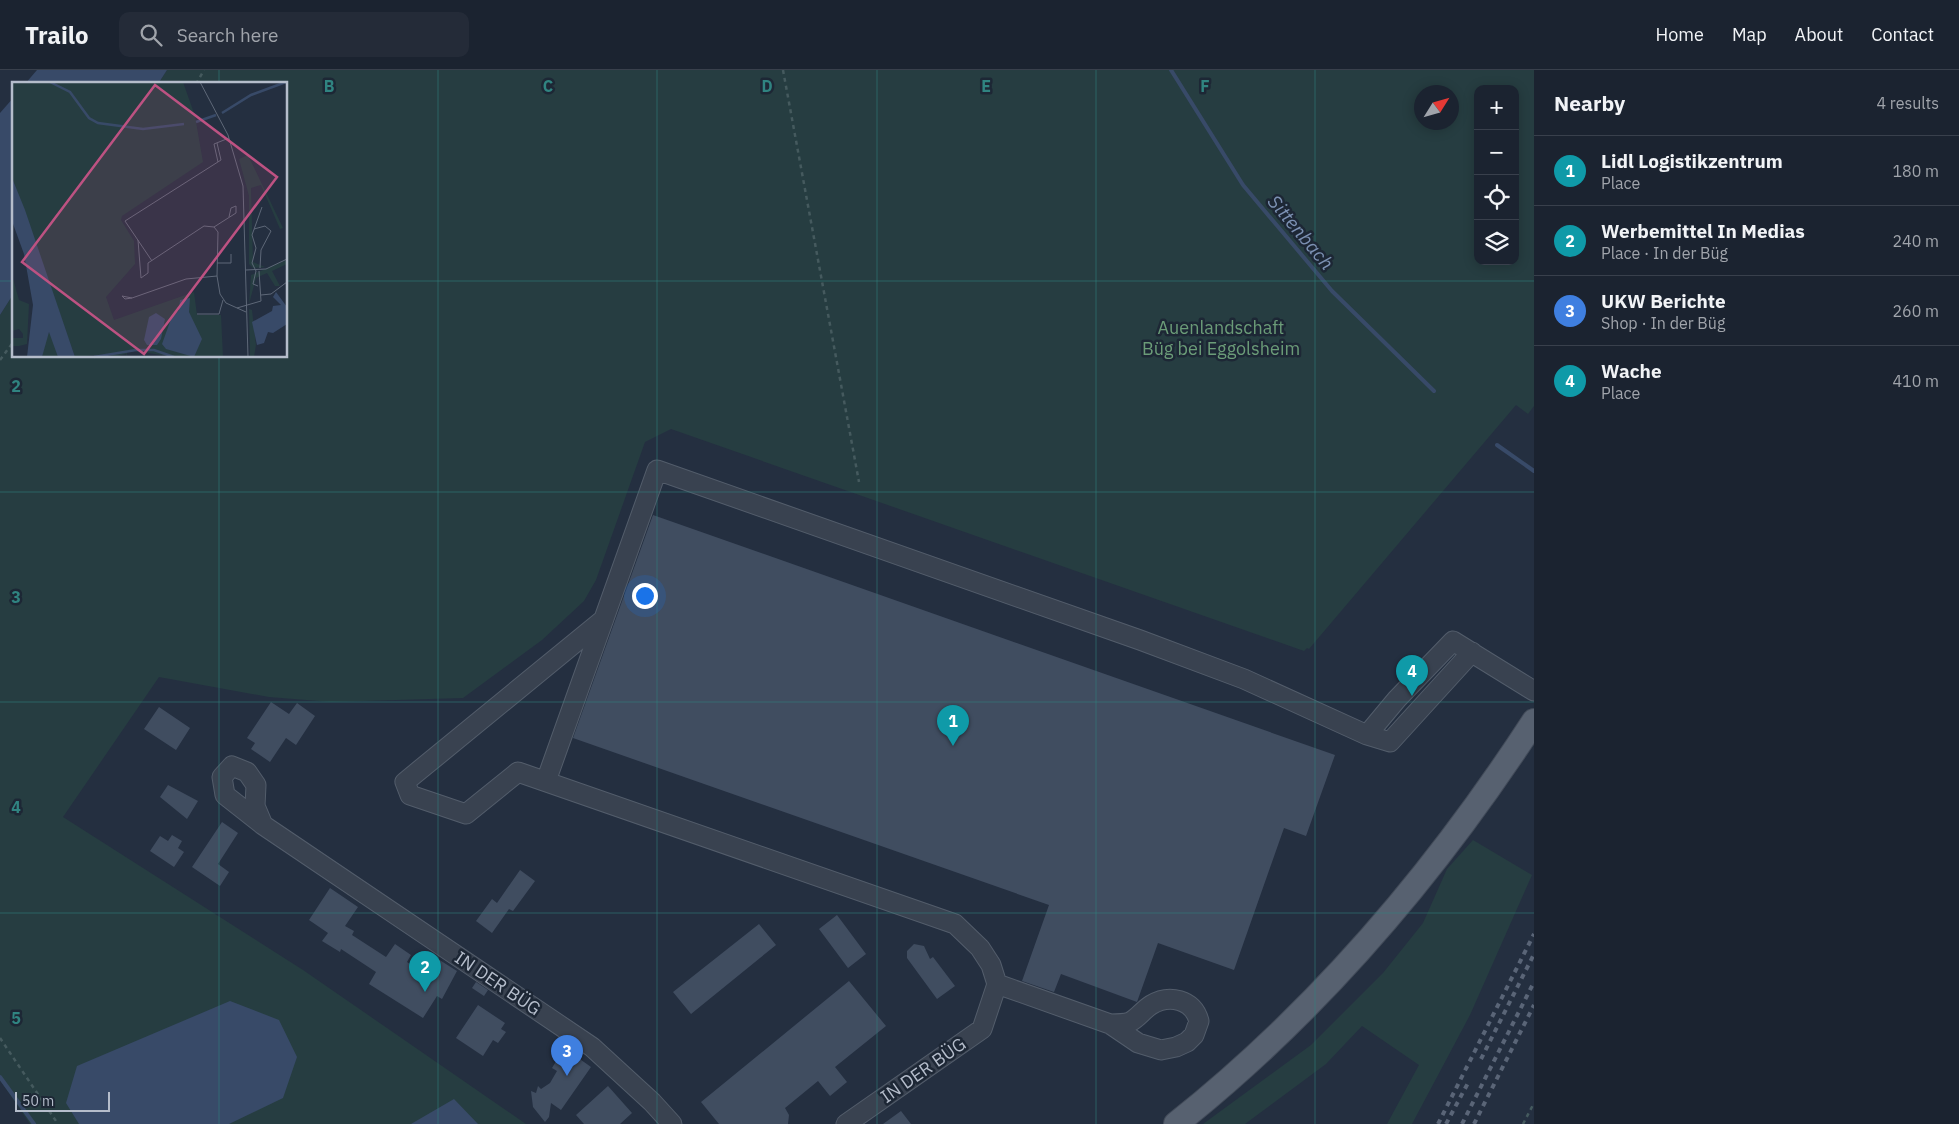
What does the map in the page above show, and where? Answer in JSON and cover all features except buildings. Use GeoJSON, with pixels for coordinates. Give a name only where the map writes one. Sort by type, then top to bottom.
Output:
{"type":"FeatureCollection","features":[{"type":"Feature","properties":{"kind":"main road"},"geometry":{"type":"LineString","coordinates":[[1176,1124],[1293,1018],[1370,939],[1454,836],[1534,721]]}},
{"type":"Feature","properties":{"kind":"street"},"geometry":{"type":"LineString","coordinates":[[546,781],[657,470],[1149,643],[1244,679],[1367,735],[1390,742],[1472,652]]}},
{"type":"Feature","properties":{"kind":"street"},"geometry":{"type":"LineString","coordinates":[[604,619],[405,782],[410,795],[466,814],[518,772],[546,781],[955,924],[980,948],[991,965],[997,984],[1110,1024]]}},
{"type":"Feature","properties":{"kind":"street"},"geometry":{"type":"LineString","coordinates":[[1367,735],[1397,699],[1453,641],[1534,691]]}},
{"type":"Feature","properties":{"kind":"street","name":"IN DER BÜG"},"geometry":{"type":"LineString","coordinates":[[263,825],[592,1047],[652,1102],[672,1124]]}},
{"type":"Feature","properties":{"kind":"street","name":"IN DER BÜG"},"geometry":{"type":"LineString","coordinates":[[846,1124],[982,1029],[997,984]]}},
{"type":"Feature","properties":{"kind":"path"},"geometry":{"type":"LineString","coordinates":[[197,82],[204,70]]}},
{"type":"Feature","properties":{"kind":"path"},"geometry":{"type":"LineString","coordinates":[[783,70],[860,482]]}},
{"type":"Feature","properties":{"kind":"path"},"geometry":{"type":"LineString","coordinates":[[0,360],[12,343]]}},
{"type":"Feature","properties":{"kind":"path"},"geometry":{"type":"LineString","coordinates":[[0,1038],[58,1124]]}},
{"type":"Feature","properties":{"kind":"path"},"geometry":{"type":"LineString","coordinates":[[1523,1124],[1534,1103]]}},
{"type":"Feature","properties":{"kind":"green space","name":"Auenlandschaft Büg bei Eggolsheim"},"geometry":{"type":"Polygon","coordinates":[[[167,70],[1534,70],[1534,406],[1528,414],[1516,405],[1309,649],[1307,648],[1304,651],[671,429],[645,442],[596,580],[584,601],[542,640],[463,698],[331,702],[269,697],[159,677],[63,817],[303,970],[526,1124],[30,1124],[0,1080],[0,315],[12,296],[12,358],[288,358],[288,82],[159,82],[167,70]]]}},
{"type":"Feature","properties":{"kind":"green space"},"geometry":{"type":"Polygon","coordinates":[[[1473,840],[1532,875],[1470,1015],[1412,1124],[1387,1124],[1419,1065],[1362,1026],[1326,1064],[1245,1124],[1203,1124],[1311,1045],[1383,973],[1423,923],[1447,869],[1473,840]]]}},
{"type":"Feature","properties":{"kind":"water"},"geometry":{"type":"Polygon","coordinates":[[[37,70],[167,70],[159,82],[27,82],[37,70]]]}},
{"type":"Feature","properties":{"kind":"water"},"geometry":{"type":"Polygon","coordinates":[[[12,99],[12,296],[0,315],[0,113],[12,99]]]}},
{"type":"Feature","properties":{"kind":"water"},"geometry":{"type":"Polygon","coordinates":[[[230,1001],[279,1020],[297,1057],[283,1098],[229,1124],[79,1124],[66,1103],[77,1066],[230,1001]]]}},
{"type":"Feature","properties":{"kind":"water"},"geometry":{"type":"Polygon","coordinates":[[[454,1099],[478,1124],[411,1124],[454,1099]]]}},
{"type":"Feature","properties":{"kind":"waterway","name":"Sittenbach"},"geometry":{"type":"LineString","coordinates":[[1171,70],[1243,185],[1332,291],[1434,391]]}},
{"type":"Feature","properties":{"kind":"waterway","name":"Sittenbach"},"geometry":{"type":"LineString","coordinates":[[1497,445],[1534,471]]}},
{"type":"Feature","properties":{"kind":"waterway"},"geometry":{"type":"LineString","coordinates":[[0,1077],[34,1124]]}},
{"type":"Feature","properties":{"kind":"railway"},"geometry":{"type":"LineString","coordinates":[[1438,1124],[1534,934]]}},
{"type":"Feature","properties":{"kind":"railway"},"geometry":{"type":"LineString","coordinates":[[1481,1059],[1534,954]]}},
{"type":"Feature","properties":{"kind":"railway"},"geometry":{"type":"LineString","coordinates":[[1462,1124],[1534,982]]}},
{"type":"Feature","properties":{"kind":"railway"},"geometry":{"type":"LineString","coordinates":[[1474,1124],[1534,1005]]}},
{"type":"Feature","properties":{"kind":"railway"},"geometry":{"type":"LineString","coordinates":[[1446,1124],[1468,1083]]}},
{"type":"Feature","properties":{"kind":"place","name":"Wache"},"geometry":{"type":"Point","coordinates":[1412,696]}},
{"type":"Feature","properties":{"kind":"place","name":"Lidl Logistikzentrum"},"geometry":{"type":"Point","coordinates":[953,746]}},
{"type":"Feature","properties":{"kind":"place","name":"Werbemittel In Medias"},"geometry":{"type":"Point","coordinates":[425,992]}},
{"type":"Feature","properties":{"kind":"place","name":"UKW Berichte"},"geometry":{"type":"Point","coordinates":[567,1076]}}]}
